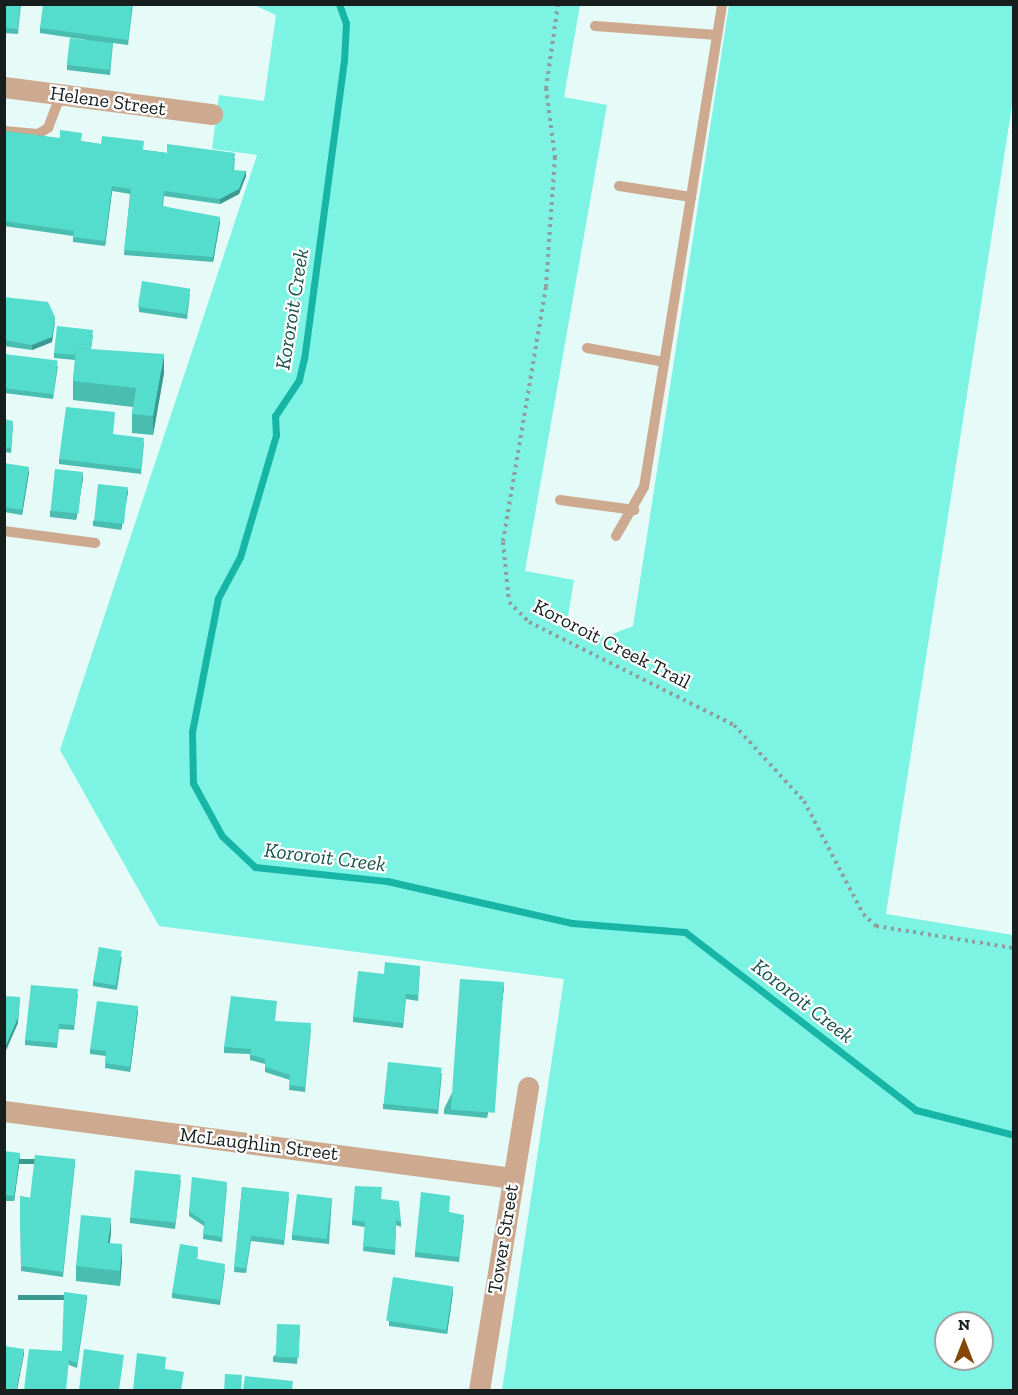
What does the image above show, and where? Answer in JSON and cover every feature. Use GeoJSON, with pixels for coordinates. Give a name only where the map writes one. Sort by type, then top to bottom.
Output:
{"type":"FeatureCollection","features":[{"type":"Feature","properties":{"kind":"street","name":"Helene Street"},"geometry":{"type":"LineString","coordinates":[[4,87],[212,114]]}},
{"type":"Feature","properties":{"kind":"street","name":"Tower Street"},"geometry":{"type":"LineString","coordinates":[[479,1390],[528,1087]]}},
{"type":"Feature","properties":{"kind":"street","name":"McLaughlin Street"},"geometry":{"type":"LineString","coordinates":[[4,1111],[513,1178]]}},
{"type":"Feature","properties":{"kind":"lane"},"geometry":{"type":"LineString","coordinates":[[616,536],[634,510],[644,487],[722,4]]}},
{"type":"Feature","properties":{"kind":"lane"},"geometry":{"type":"LineString","coordinates":[[595,26],[717,35]]}},
{"type":"Feature","properties":{"kind":"lane"},"geometry":{"type":"LineString","coordinates":[[4,131],[38,134],[48,128],[61,94]]}},
{"type":"Feature","properties":{"kind":"lane"},"geometry":{"type":"LineString","coordinates":[[620,186],[691,197]]}},
{"type":"Feature","properties":{"kind":"lane"},"geometry":{"type":"LineString","coordinates":[[587,348],[664,362]]}},
{"type":"Feature","properties":{"kind":"lane"},"geometry":{"type":"LineString","coordinates":[[560,500],[634,510]]}},
{"type":"Feature","properties":{"kind":"lane"},"geometry":{"type":"LineString","coordinates":[[4,531],[95,543]]}},
{"type":"Feature","properties":{"kind":"path","name":"Kororoit Creek Trail"},"geometry":{"type":"LineString","coordinates":[[558,4],[546,88],[555,157],[546,287],[503,542],[509,602],[528,622],[735,725],[804,801],[863,914],[876,927],[1014,948]]}},
{"type":"Feature","properties":{"kind":"green space"},"geometry":{"type":"Polygon","coordinates":[[[254,5],[580,5],[564,97],[607,105],[525,571],[574,580],[567,622],[605,637],[633,626],[729,5],[1013,5],[1013,99],[886,914],[1013,935],[1013,1390],[502,1390],[564,979],[159,926],[60,750],[257,155],[212,149],[219,95],[264,101],[276,15],[254,5]]]}},
{"type":"Feature","properties":{"kind":"building"},"geometry":{"type":"Polygon","coordinates":[[[4,4],[20,4],[18,29],[4,28],[4,4]]]}},
{"type":"Feature","properties":{"kind":"building"},"geometry":{"type":"Polygon","coordinates":[[[43,4],[132,4],[128,40],[40,28],[43,4]]]}},
{"type":"Feature","properties":{"kind":"building"},"geometry":{"type":"Polygon","coordinates":[[[70,38],[113,43],[109,70],[67,65],[70,38]]]}},
{"type":"Feature","properties":{"kind":"building"},"geometry":{"type":"Polygon","coordinates":[[[60,130],[82,133],[81,141],[101,144],[102,136],[144,141],[143,150],[167,153],[167,144],[235,153],[233,170],[246,171],[239,189],[220,199],[164,191],[162,206],[220,217],[213,257],[124,250],[131,189],[112,186],[105,241],[73,237],[74,231],[4,221],[4,131],[60,138],[60,130]]]}},
{"type":"Feature","properties":{"kind":"building"},"geometry":{"type":"Polygon","coordinates":[[[142,281],[190,289],[186,314],[138,307],[142,281]]]}},
{"type":"Feature","properties":{"kind":"building"},"geometry":{"type":"Polygon","coordinates":[[[4,297],[48,302],[55,317],[52,337],[32,345],[4,340],[4,297]]]}},
{"type":"Feature","properties":{"kind":"building"},"geometry":{"type":"Polygon","coordinates":[[[57,326],[93,330],[91,349],[76,348],[75,355],[54,353],[57,326]]]}},
{"type":"Feature","properties":{"kind":"building"},"geometry":{"type":"Polygon","coordinates":[[[76,348],[164,354],[153,416],[132,414],[136,388],[73,381],[76,348]]]}},
{"type":"Feature","properties":{"kind":"building"},"geometry":{"type":"Polygon","coordinates":[[[4,354],[58,361],[53,394],[4,388],[4,354]]]}},
{"type":"Feature","properties":{"kind":"building"},"geometry":{"type":"Polygon","coordinates":[[[66,407],[115,412],[113,434],[144,438],[141,469],[59,459],[66,407]]]}},
{"type":"Feature","properties":{"kind":"building"},"geometry":{"type":"Polygon","coordinates":[[[4,419],[13,421],[11,448],[4,447],[4,419]]]}},
{"type":"Feature","properties":{"kind":"building"},"geometry":{"type":"Polygon","coordinates":[[[4,463],[29,467],[22,510],[4,507],[4,463]]]}},
{"type":"Feature","properties":{"kind":"building"},"geometry":{"type":"Polygon","coordinates":[[[55,469],[83,472],[78,514],[51,511],[55,469]]]}},
{"type":"Feature","properties":{"kind":"building"},"geometry":{"type":"Polygon","coordinates":[[[98,484],[128,487],[124,524],[94,521],[98,484]]]}},
{"type":"Feature","properties":{"kind":"building"},"geometry":{"type":"Polygon","coordinates":[[[99,947],[122,951],[116,985],[93,981],[99,947]]]}},
{"type":"Feature","properties":{"kind":"building"},"geometry":{"type":"Polygon","coordinates":[[[385,962],[420,966],[418,995],[406,994],[403,1023],[353,1017],[358,971],[384,974],[385,962]]]}},
{"type":"Feature","properties":{"kind":"building"},"geometry":{"type":"Polygon","coordinates":[[[460,979],[504,982],[495,1113],[451,1110],[460,979]]]}},
{"type":"Feature","properties":{"kind":"building"},"geometry":{"type":"Polygon","coordinates":[[[31,985],[78,989],[74,1025],[59,1024],[57,1043],[25,1040],[31,985]]]}},
{"type":"Feature","properties":{"kind":"building"},"geometry":{"type":"Polygon","coordinates":[[[4,996],[20,997],[18,1018],[4,1050],[4,996]]]}},
{"type":"Feature","properties":{"kind":"building"},"geometry":{"type":"Polygon","coordinates":[[[231,996],[277,1001],[275,1021],[311,1023],[305,1087],[289,1085],[290,1075],[265,1067],[265,1059],[250,1055],[251,1049],[224,1047],[231,996]]]}},
{"type":"Feature","properties":{"kind":"building"},"geometry":{"type":"Polygon","coordinates":[[[97,1001],[138,1006],[130,1067],[105,1063],[106,1051],[90,1049],[97,1001]]]}},
{"type":"Feature","properties":{"kind":"building"},"geometry":{"type":"Polygon","coordinates":[[[388,1062],[442,1068],[437,1109],[384,1104],[388,1062]]]}},
{"type":"Feature","properties":{"kind":"building"},"geometry":{"type":"Polygon","coordinates":[[[4,1151],[20,1153],[14,1196],[4,1195],[4,1151]]]}},
{"type":"Feature","properties":{"kind":"building"},"geometry":{"type":"Polygon","coordinates":[[[35,1155],[75,1159],[63,1272],[21,1266],[20,1196],[30,1198],[35,1155]]]}},
{"type":"Feature","properties":{"kind":"building"},"geometry":{"type":"Polygon","coordinates":[[[135,1170],[181,1175],[176,1223],[130,1218],[135,1170]]]}},
{"type":"Feature","properties":{"kind":"building"},"geometry":{"type":"Polygon","coordinates":[[[192,1177],[227,1182],[222,1237],[203,1234],[205,1222],[189,1211],[192,1177]]]}},
{"type":"Feature","properties":{"kind":"building"},"geometry":{"type":"Polygon","coordinates":[[[355,1186],[382,1187],[381,1199],[399,1201],[401,1222],[396,1220],[395,1250],[363,1246],[365,1222],[352,1220],[355,1186]]]}},
{"type":"Feature","properties":{"kind":"building"},"geometry":{"type":"Polygon","coordinates":[[[242,1187],[289,1192],[284,1240],[251,1236],[246,1268],[234,1267],[242,1187]]]}},
{"type":"Feature","properties":{"kind":"building"},"geometry":{"type":"Polygon","coordinates":[[[421,1192],[450,1196],[449,1212],[464,1215],[459,1257],[415,1252],[421,1192]]]}},
{"type":"Feature","properties":{"kind":"building"},"geometry":{"type":"Polygon","coordinates":[[[297,1194],[332,1198],[327,1239],[292,1235],[297,1194]]]}},
{"type":"Feature","properties":{"kind":"building"},"geometry":{"type":"Polygon","coordinates":[[[81,1215],[111,1218],[108,1243],[122,1244],[120,1271],[76,1266],[81,1215]]]}},
{"type":"Feature","properties":{"kind":"building"},"geometry":{"type":"Polygon","coordinates":[[[180,1244],[198,1247],[197,1259],[225,1264],[220,1300],[172,1293],[180,1244]]]}},
{"type":"Feature","properties":{"kind":"building"},"geometry":{"type":"Polygon","coordinates":[[[393,1277],[453,1287],[446,1330],[386,1320],[393,1277]]]}},
{"type":"Feature","properties":{"kind":"building"},"geometry":{"type":"Polygon","coordinates":[[[64,1292],[87,1295],[77,1363],[69,1360],[66,1390],[24,1390],[29,1349],[62,1351],[64,1292]]]}},
{"type":"Feature","properties":{"kind":"building"},"geometry":{"type":"Polygon","coordinates":[[[277,1324],[300,1325],[299,1358],[276,1357],[277,1324]]]}},
{"type":"Feature","properties":{"kind":"building"},"geometry":{"type":"Polygon","coordinates":[[[4,1346],[24,1349],[16,1390],[4,1390],[4,1346]]]}},
{"type":"Feature","properties":{"kind":"building"},"geometry":{"type":"Polygon","coordinates":[[[84,1349],[124,1355],[119,1390],[79,1390],[84,1349]]]}},
{"type":"Feature","properties":{"kind":"building"},"geometry":{"type":"Polygon","coordinates":[[[137,1353],[166,1357],[165,1369],[184,1372],[181,1390],[133,1390],[137,1353]]]}},
{"type":"Feature","properties":{"kind":"building"},"geometry":{"type":"Polygon","coordinates":[[[225,1374],[242,1375],[241,1390],[224,1390],[225,1374]]]}},
{"type":"Feature","properties":{"kind":"building"},"geometry":{"type":"Polygon","coordinates":[[[245,1376],[293,1381],[292,1390],[243,1390],[245,1376]]]}},
{"type":"Feature","properties":{"kind":"waterway","name":"Kororoit Creek"},"geometry":{"type":"LineString","coordinates":[[339,4],[346,23],[344,60],[304,358],[299,380],[275,416],[276,435],[240,557],[218,598],[192,732],[193,783],[222,836],[255,867],[387,881],[572,923],[685,932],[916,1110],[1014,1135]]}}]}
